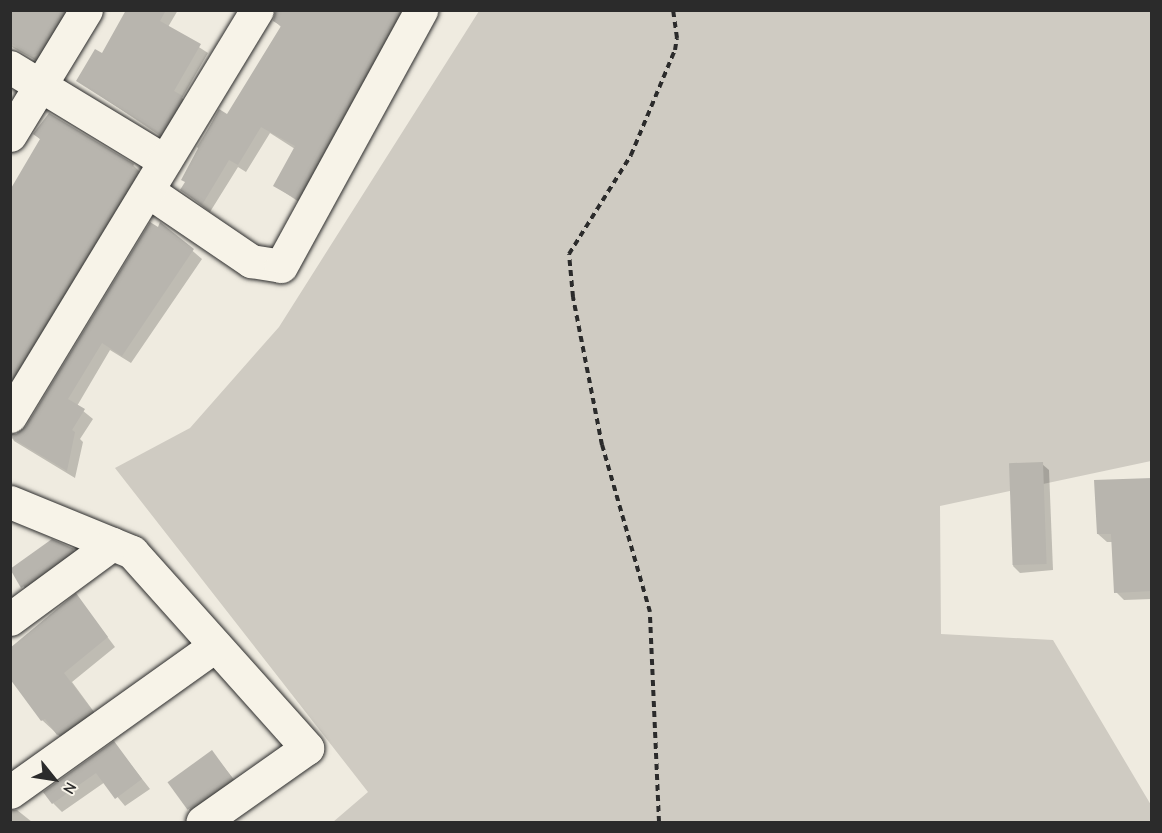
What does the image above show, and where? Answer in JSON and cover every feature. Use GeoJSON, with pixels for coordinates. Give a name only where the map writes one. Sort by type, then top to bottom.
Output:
{"type":"FeatureCollection","features":[{"type":"Feature","properties":{"kind":"street"},"geometry":{"type":"LineString","coordinates":[[10,135],[86,10]]}},
{"type":"Feature","properties":{"kind":"street"},"geometry":{"type":"LineString","coordinates":[[10,416],[257,10]]}},
{"type":"Feature","properties":{"kind":"street"},"geometry":{"type":"LineString","coordinates":[[148,191],[251,261],[281,266],[421,10]]}},
{"type":"Feature","properties":{"kind":"street"},"geometry":{"type":"LineString","coordinates":[[10,67],[165,161]]}},
{"type":"Feature","properties":{"kind":"street"},"geometry":{"type":"LineString","coordinates":[[10,502],[132,552],[307,748],[202,822]]}},
{"type":"Feature","properties":{"kind":"street"},"geometry":{"type":"LineString","coordinates":[[10,619],[112,544]]}},
{"type":"Feature","properties":{"kind":"street"},"geometry":{"type":"LineString","coordinates":[[10,792],[215,646]]}},
{"type":"Feature","properties":{"kind":"path"},"geometry":{"type":"LineString","coordinates":[[659,822],[650,612],[602,445],[569,254],[631,155],[675,50],[678,38],[673,10]]}},
{"type":"Feature","properties":{"kind":"shaded area"},"geometry":{"type":"Polygon","coordinates":[[[479,11],[1151,11],[1151,461],[940,506],[941,634],[1053,640],[1151,805],[1151,822],[333,822],[368,792],[115,468],[190,428],[279,327],[479,11]]]}},
{"type":"Feature","properties":{"kind":"building"},"geometry":{"type":"Polygon","coordinates":[[[10,10],[64,10],[37,54],[32,56],[10,43],[10,10]]]}},
{"type":"Feature","properties":{"kind":"building"},"geometry":{"type":"Polygon","coordinates":[[[126,10],[166,10],[160,21],[201,44],[174,91],[183,96],[160,134],[76,81],[95,49],[102,53],[126,10]]]}},
{"type":"Feature","properties":{"kind":"building"},"geometry":{"type":"Polygon","coordinates":[[[276,10],[399,10],[296,199],[273,186],[295,146],[261,127],[238,165],[229,160],[202,205],[180,190],[185,182],[181,180],[219,109],[227,114],[281,26],[273,21],[276,10]]]}},
{"type":"Feature","properties":{"kind":"building"},"geometry":{"type":"Polygon","coordinates":[[[49,113],[134,164],[132,168],[137,171],[10,379],[10,190],[40,139],[33,134],[49,113]]]}},
{"type":"Feature","properties":{"kind":"building"},"geometry":{"type":"Polygon","coordinates":[[[150,222],[158,227],[160,222],[194,249],[122,356],[102,343],[68,399],[85,409],[72,430],[75,432],[67,471],[12,438],[26,426],[150,222]]]}},
{"type":"Feature","properties":{"kind":"building"},"geometry":{"type":"Polygon","coordinates":[[[1043,462],[1047,564],[1013,565],[1009,463],[1043,462]]]}},
{"type":"Feature","properties":{"kind":"building"},"geometry":{"type":"Polygon","coordinates":[[[1152,478],[1152,591],[1114,593],[1111,534],[1097,534],[1094,480],[1152,478]]]}},
{"type":"Feature","properties":{"kind":"building"},"geometry":{"type":"Polygon","coordinates":[[[52,539],[74,549],[21,588],[10,569],[52,539]]]}},
{"type":"Feature","properties":{"kind":"building"},"geometry":{"type":"Polygon","coordinates":[[[76,593],[108,637],[64,673],[92,710],[57,735],[45,719],[41,721],[10,679],[10,648],[76,593]]]}},
{"type":"Feature","properties":{"kind":"building"},"geometry":{"type":"Polygon","coordinates":[[[114,741],[142,779],[115,799],[96,773],[52,804],[43,792],[114,741]]]}},
{"type":"Feature","properties":{"kind":"building"},"geometry":{"type":"Polygon","coordinates":[[[212,750],[232,778],[187,810],[168,782],[212,750]]]}}]}
